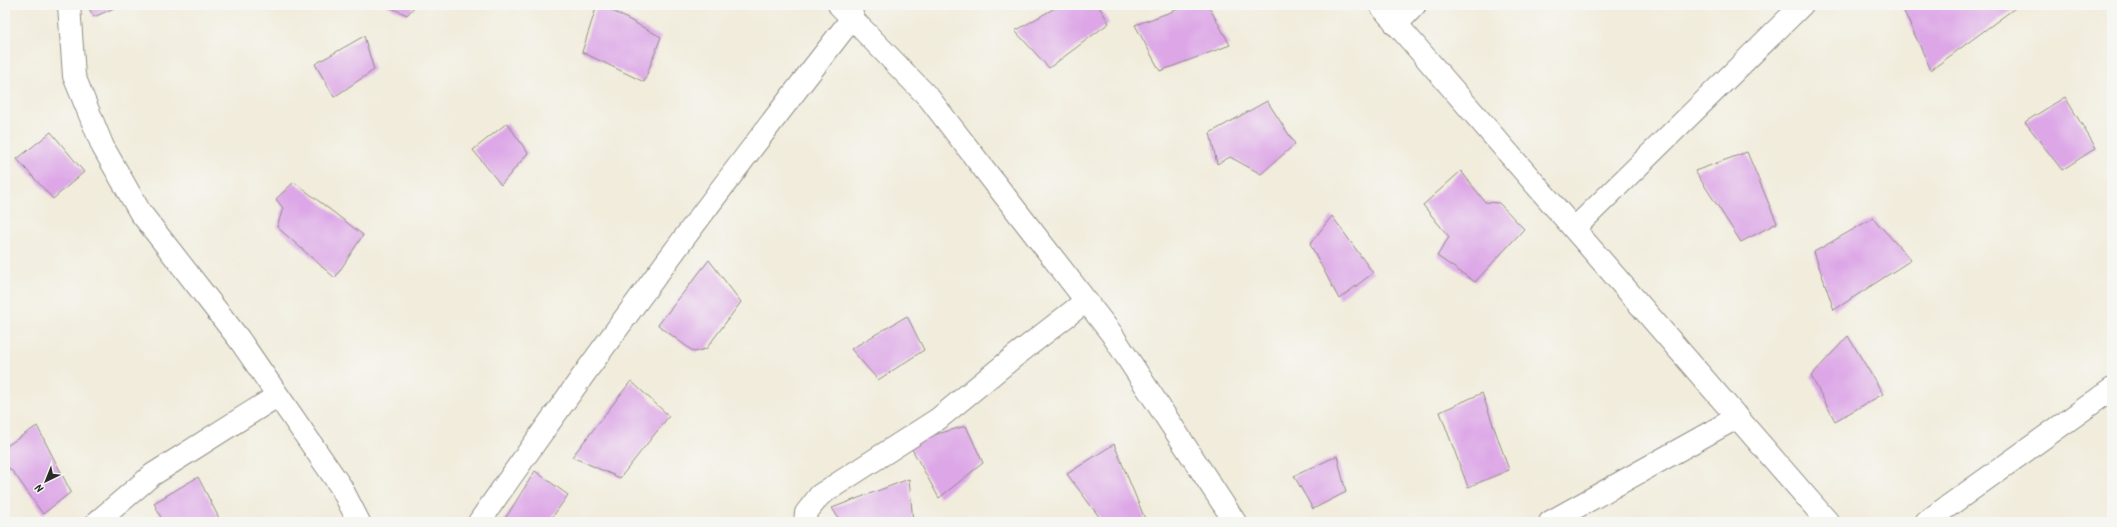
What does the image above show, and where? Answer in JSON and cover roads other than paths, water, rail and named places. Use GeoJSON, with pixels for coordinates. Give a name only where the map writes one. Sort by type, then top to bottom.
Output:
{"type":"FeatureCollection","features":[{"type":"Feature","properties":{"kind":"street"},"geometry":{"type":"LineString","coordinates":[[69,5],[74,76],[103,147],[140,212],[238,339],[341,487],[359,522]]}},
{"type":"Feature","properties":{"kind":"street"},"geometry":{"type":"LineString","coordinates":[[1380,5],[1575,228],[1828,522]]}},
{"type":"Feature","properties":{"kind":"street"},"geometry":{"type":"LineString","coordinates":[[1396,25],[1415,5]]}},
{"type":"Feature","properties":{"kind":"street"},"geometry":{"type":"LineString","coordinates":[[1575,228],[1802,5]]}},
{"type":"Feature","properties":{"kind":"street"},"geometry":{"type":"LineString","coordinates":[[479,522],[538,437],[732,173],[846,11],[929,98],[1111,333],[1235,522]]}},
{"type":"Feature","properties":{"kind":"street"},"geometry":{"type":"LineString","coordinates":[[805,522],[806,513],[820,496],[938,419],[1015,356],[1086,301]]}},
{"type":"Feature","properties":{"kind":"street"},"geometry":{"type":"LineString","coordinates":[[1926,522],[2112,389]]}},
{"type":"Feature","properties":{"kind":"street"},"geometry":{"type":"LineString","coordinates":[[96,522],[152,475],[277,396]]}},
{"type":"Feature","properties":{"kind":"street"},"geometry":{"type":"LineString","coordinates":[[1550,522],[1738,418]]}}]}
